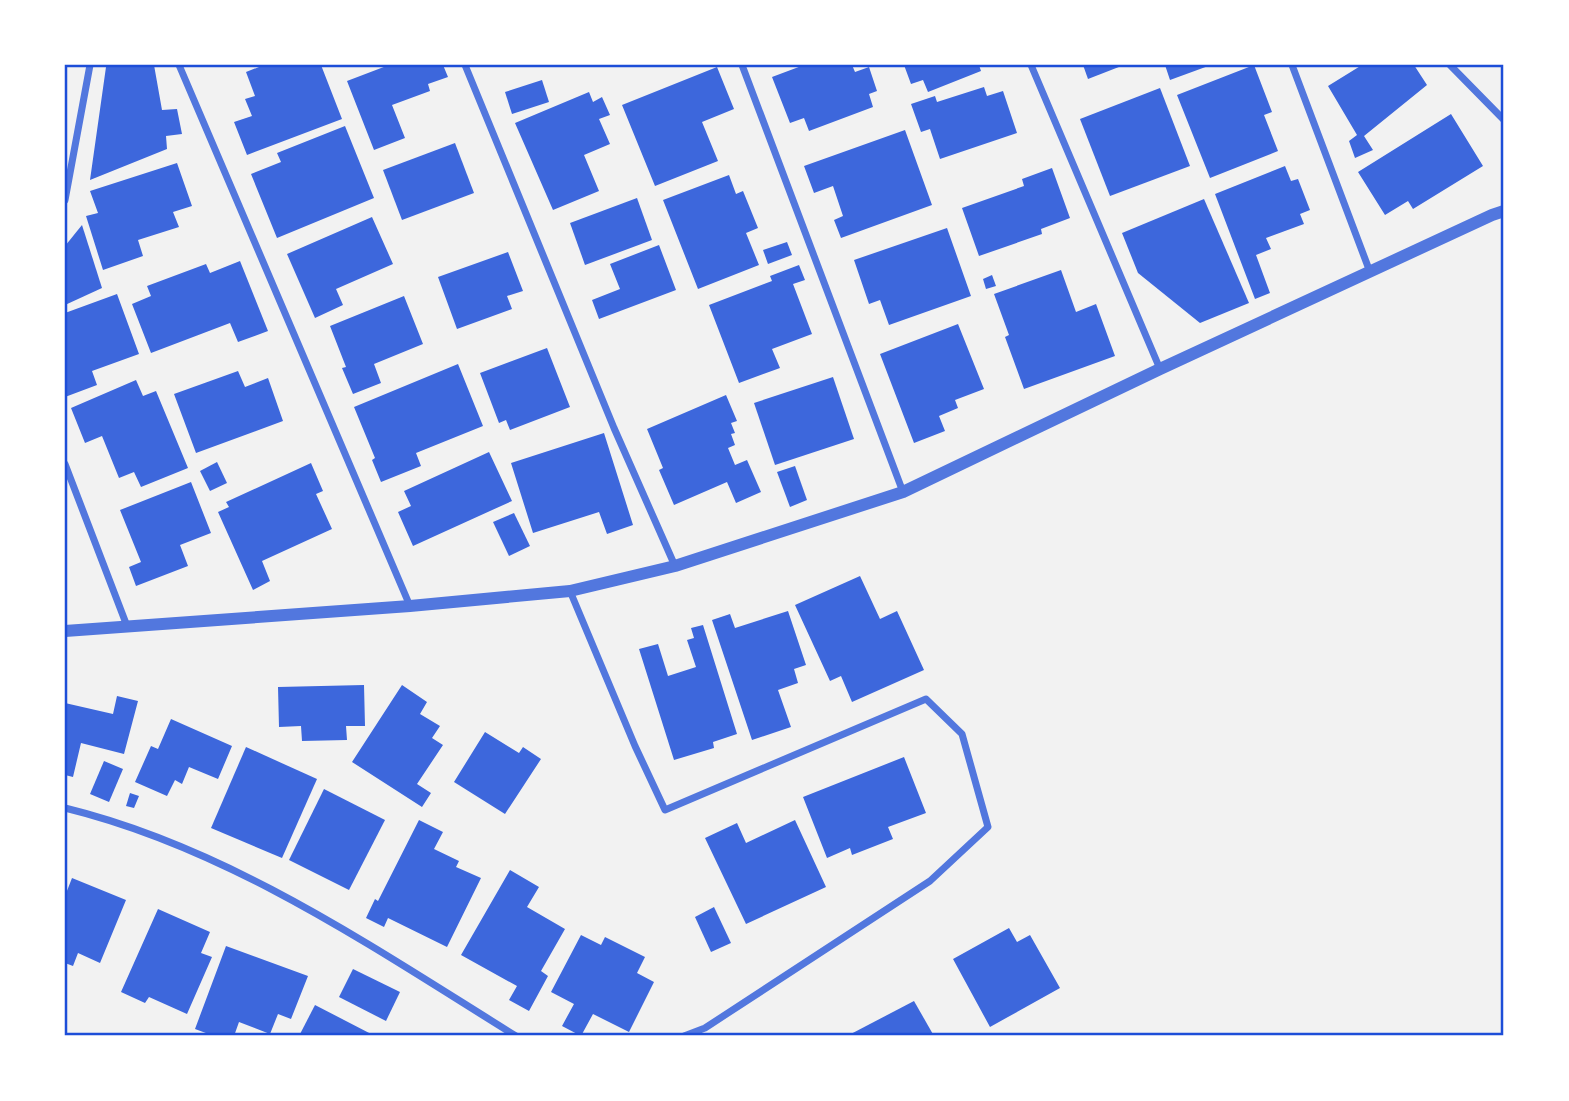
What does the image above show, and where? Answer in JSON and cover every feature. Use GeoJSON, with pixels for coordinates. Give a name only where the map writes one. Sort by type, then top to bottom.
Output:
{"type":"FeatureCollection","features":[{"type":"Feature","properties":{"kind":"street"},"geometry":{"type":"LineString","coordinates":[[65,200],[90,65]]}},
{"type":"Feature","properties":{"kind":"street"},"geometry":{"type":"LineString","coordinates":[[179,65],[410,606]]}},
{"type":"Feature","properties":{"kind":"street"},"geometry":{"type":"LineString","coordinates":[[466,65],[614,428],[675,566]]}},
{"type":"Feature","properties":{"kind":"street"},"geometry":{"type":"LineString","coordinates":[[742,65],[903,492]]}},
{"type":"Feature","properties":{"kind":"street"},"geometry":{"type":"LineString","coordinates":[[1031,65],[1160,369]]}},
{"type":"Feature","properties":{"kind":"street"},"geometry":{"type":"LineString","coordinates":[[1292,65],[1370,272]]}},
{"type":"Feature","properties":{"kind":"street"},"geometry":{"type":"LineString","coordinates":[[1450,65],[1504,120]]}},
{"type":"Feature","properties":{"kind":"street"},"geometry":{"type":"LineString","coordinates":[[65,631],[410,606],[570,591],[675,566],[903,492],[1160,369],[1504,211]]}},
{"type":"Feature","properties":{"kind":"street"},"geometry":{"type":"LineString","coordinates":[[65,464],[127,626]]}},
{"type":"Feature","properties":{"kind":"street"},"geometry":{"type":"LineString","coordinates":[[570,591],[665,810],[926,699],[962,734],[988,827],[930,881],[705,1028],[684,1036]]}},
{"type":"Feature","properties":{"kind":"street"},"geometry":{"type":"LineString","coordinates":[[65,808],[155,836],[258,882],[358,937],[516,1036]]}},
{"type":"Feature","properties":{"kind":"building"},"geometry":{"type":"Polygon","coordinates":[[[154,65],[162,110],[177,109],[182,134],[166,136],[167,149],[90,180],[106,67],[154,65]]]}},
{"type":"Feature","properties":{"kind":"building"},"geometry":{"type":"Polygon","coordinates":[[[264,65],[321,65],[342,119],[247,155],[234,122],[252,116],[245,99],[255,96],[246,72],[264,65]]]}},
{"type":"Feature","properties":{"kind":"building"},"geometry":{"type":"Polygon","coordinates":[[[389,65],[443,65],[448,77],[428,84],[430,91],[392,105],[405,138],[374,150],[347,81],[389,65]]]}},
{"type":"Feature","properties":{"kind":"building"},"geometry":{"type":"Polygon","coordinates":[[[804,65],[852,65],[855,72],[869,67],[877,91],[869,94],[873,107],[809,131],[804,118],[790,123],[772,77],[804,65]]]}},
{"type":"Feature","properties":{"kind":"building"},"geometry":{"type":"Polygon","coordinates":[[[904,65],[979,65],[981,71],[928,92],[923,80],[911,84],[904,65]]]}},
{"type":"Feature","properties":{"kind":"building"},"geometry":{"type":"Polygon","coordinates":[[[1083,65],[1124,65],[1088,79],[1083,65]]]}},
{"type":"Feature","properties":{"kind":"building"},"geometry":{"type":"Polygon","coordinates":[[[1165,65],[1211,65],[1170,80],[1165,65]]]}},
{"type":"Feature","properties":{"kind":"building"},"geometry":{"type":"Polygon","coordinates":[[[1254,65],[1272,112],[1264,115],[1278,151],[1210,178],[1177,95],[1254,65]]]}},
{"type":"Feature","properties":{"kind":"building"},"geometry":{"type":"Polygon","coordinates":[[[1362,65],[1414,65],[1427,85],[1364,136],[1373,150],[1355,158],[1349,141],[1357,135],[1328,86],[1362,65]]]}},
{"type":"Feature","properties":{"kind":"building"},"geometry":{"type":"Polygon","coordinates":[[[717,67],[734,109],[702,122],[718,161],[655,186],[622,105],[717,67]]]}},
{"type":"Feature","properties":{"kind":"building"},"geometry":{"type":"Polygon","coordinates":[[[542,80],[549,102],[512,114],[505,92],[542,80]]]}},
{"type":"Feature","properties":{"kind":"building"},"geometry":{"type":"Polygon","coordinates":[[[984,87],[987,96],[1003,91],[1017,133],[940,159],[930,129],[921,132],[911,104],[935,96],[937,102],[984,87]]]}},
{"type":"Feature","properties":{"kind":"building"},"geometry":{"type":"Polygon","coordinates":[[[1160,88],[1190,166],[1110,196],[1080,119],[1160,88]]]}},
{"type":"Feature","properties":{"kind":"building"},"geometry":{"type":"Polygon","coordinates":[[[589,92],[593,102],[602,97],[610,115],[599,119],[610,144],[584,155],[599,191],[553,210],[515,123],[589,92]]]}},
{"type":"Feature","properties":{"kind":"building"},"geometry":{"type":"Polygon","coordinates":[[[1451,114],[1483,166],[1413,209],[1408,201],[1385,215],[1358,172],[1451,114]]]}},
{"type":"Feature","properties":{"kind":"building"},"geometry":{"type":"Polygon","coordinates":[[[345,126],[374,198],[277,238],[251,174],[281,162],[277,153],[345,126]]]}},
{"type":"Feature","properties":{"kind":"building"},"geometry":{"type":"Polygon","coordinates":[[[905,130],[932,205],[841,238],[834,220],[843,216],[833,186],[814,193],[804,166],[905,130]]]}},
{"type":"Feature","properties":{"kind":"building"},"geometry":{"type":"Polygon","coordinates":[[[455,143],[474,193],[402,220],[383,170],[455,143]]]}},
{"type":"Feature","properties":{"kind":"building"},"geometry":{"type":"Polygon","coordinates":[[[177,163],[192,206],[173,212],[179,227],[138,240],[143,256],[103,270],[86,216],[98,213],[90,191],[177,163]]]}},
{"type":"Feature","properties":{"kind":"building"},"geometry":{"type":"Polygon","coordinates":[[[1285,166],[1291,181],[1298,179],[1310,210],[1300,214],[1304,224],[1266,238],[1271,249],[1256,255],[1270,293],[1255,299],[1215,194],[1285,166]]]}},
{"type":"Feature","properties":{"kind":"building"},"geometry":{"type":"Polygon","coordinates":[[[1052,168],[1070,218],[1041,229],[1042,234],[979,256],[962,208],[1024,186],[1022,179],[1052,168]]]}},
{"type":"Feature","properties":{"kind":"building"},"geometry":{"type":"Polygon","coordinates":[[[729,175],[736,194],[743,191],[758,228],[746,233],[759,265],[698,289],[663,200],[729,175]]]}},
{"type":"Feature","properties":{"kind":"building"},"geometry":{"type":"Polygon","coordinates":[[[637,198],[652,240],[585,265],[570,223],[637,198]]]}},
{"type":"Feature","properties":{"kind":"building"},"geometry":{"type":"Polygon","coordinates":[[[1204,199],[1249,303],[1200,323],[1138,273],[1122,233],[1204,199]]]}},
{"type":"Feature","properties":{"kind":"building"},"geometry":{"type":"Polygon","coordinates":[[[372,217],[393,264],[336,289],[343,305],[315,318],[287,254],[372,217]]]}},
{"type":"Feature","properties":{"kind":"building"},"geometry":{"type":"Polygon","coordinates":[[[82,225],[102,288],[65,305],[65,246],[82,225]]]}},
{"type":"Feature","properties":{"kind":"building"},"geometry":{"type":"Polygon","coordinates":[[[947,228],[971,296],[889,325],[880,300],[869,304],[854,260],[947,228]]]}},
{"type":"Feature","properties":{"kind":"building"},"geometry":{"type":"Polygon","coordinates":[[[787,242],[792,255],[768,264],[763,250],[787,242]]]}},
{"type":"Feature","properties":{"kind":"building"},"geometry":{"type":"Polygon","coordinates":[[[659,245],[676,290],[599,319],[592,300],[620,289],[610,264],[659,245]]]}},
{"type":"Feature","properties":{"kind":"building"},"geometry":{"type":"Polygon","coordinates":[[[508,252],[523,291],[507,296],[512,309],[457,329],[438,277],[508,252]]]}},
{"type":"Feature","properties":{"kind":"building"},"geometry":{"type":"Polygon","coordinates":[[[240,261],[268,331],[238,342],[230,323],[151,353],[132,304],[151,296],[147,286],[206,264],[210,273],[240,261]]]}},
{"type":"Feature","properties":{"kind":"building"},"geometry":{"type":"Polygon","coordinates":[[[799,265],[805,280],[793,284],[812,334],[772,349],[780,368],[739,383],[709,305],[772,281],[770,276],[799,265]]]}},
{"type":"Feature","properties":{"kind":"building"},"geometry":{"type":"Polygon","coordinates":[[[1061,270],[1076,312],[1096,304],[1115,356],[1024,389],[1005,337],[1009,335],[994,294],[1061,270]]]}},
{"type":"Feature","properties":{"kind":"building"},"geometry":{"type":"Polygon","coordinates":[[[992,275],[996,286],[986,289],[983,279],[992,275]]]}},
{"type":"Feature","properties":{"kind":"building"},"geometry":{"type":"Polygon","coordinates":[[[117,294],[139,354],[92,371],[97,385],[65,397],[65,313],[117,294]]]}},
{"type":"Feature","properties":{"kind":"building"},"geometry":{"type":"Polygon","coordinates":[[[404,296],[423,344],[374,364],[381,383],[353,394],[330,326],[404,296]]]}},
{"type":"Feature","properties":{"kind":"building"},"geometry":{"type":"Polygon","coordinates":[[[958,324],[984,389],[955,400],[958,408],[939,416],[945,431],[914,443],[880,354],[958,324]]]}},
{"type":"Feature","properties":{"kind":"building"},"geometry":{"type":"Polygon","coordinates":[[[547,348],[570,407],[510,430],[506,420],[499,423],[480,373],[547,348]]]}},
{"type":"Feature","properties":{"kind":"building"},"geometry":{"type":"Polygon","coordinates":[[[458,364],[483,426],[416,453],[421,466],[381,482],[372,460],[375,458],[354,407],[458,364]]]}},
{"type":"Feature","properties":{"kind":"building"},"geometry":{"type":"Polygon","coordinates":[[[238,371],[245,387],[268,378],[283,421],[196,453],[174,394],[238,371]]]}},
{"type":"Feature","properties":{"kind":"building"},"geometry":{"type":"Polygon","coordinates":[[[833,377],[854,439],[775,465],[754,403],[833,377]]]}},
{"type":"Feature","properties":{"kind":"building"},"geometry":{"type":"Polygon","coordinates":[[[136,380],[143,396],[156,391],[188,468],[141,487],[134,472],[119,478],[102,436],[85,443],[71,408],[136,380]]]}},
{"type":"Feature","properties":{"kind":"building"},"geometry":{"type":"Polygon","coordinates":[[[726,395],[737,421],[731,423],[735,433],[731,434],[735,445],[728,448],[735,465],[747,460],[761,492],[736,503],[727,482],[674,505],[659,470],[663,468],[647,429],[726,395]]]}},
{"type":"Feature","properties":{"kind":"building"},"geometry":{"type":"Polygon","coordinates":[[[604,433],[633,525],[607,534],[599,512],[533,533],[511,463],[604,433]]]}},
{"type":"Feature","properties":{"kind":"building"},"geometry":{"type":"Polygon","coordinates":[[[489,452],[512,501],[413,546],[398,512],[411,506],[404,491],[489,452]]]}},
{"type":"Feature","properties":{"kind":"building"},"geometry":{"type":"Polygon","coordinates":[[[217,462],[227,483],[210,491],[200,471],[217,462]]]}},
{"type":"Feature","properties":{"kind":"building"},"geometry":{"type":"Polygon","coordinates":[[[311,463],[323,491],[316,494],[332,529],[262,561],[270,581],[253,590],[218,512],[229,507],[226,502],[311,463]]]}},
{"type":"Feature","properties":{"kind":"building"},"geometry":{"type":"Polygon","coordinates":[[[795,466],[807,500],[790,507],[777,472],[795,466]]]}},
{"type":"Feature","properties":{"kind":"building"},"geometry":{"type":"Polygon","coordinates":[[[191,482],[211,533],[180,545],[188,566],[136,586],[129,567],[141,562],[120,510],[191,482]]]}},
{"type":"Feature","properties":{"kind":"building"},"geometry":{"type":"Polygon","coordinates":[[[514,513],[530,546],[509,556],[493,522],[514,513]]]}},
{"type":"Feature","properties":{"kind":"building"},"geometry":{"type":"Polygon","coordinates":[[[860,576],[880,619],[897,611],[924,670],[852,702],[841,676],[830,681],[795,605],[860,576]]]}},
{"type":"Feature","properties":{"kind":"building"},"geometry":{"type":"Polygon","coordinates":[[[788,611],[806,665],[794,669],[798,683],[778,690],[791,727],[752,740],[712,620],[730,614],[735,628],[788,611]]]}},
{"type":"Feature","properties":{"kind":"building"},"geometry":{"type":"Polygon","coordinates":[[[703,625],[737,734],[713,742],[714,748],[674,760],[639,649],[658,644],[668,676],[696,667],[687,640],[694,638],[691,628],[703,625]]]}},
{"type":"Feature","properties":{"kind":"building"},"geometry":{"type":"Polygon","coordinates":[[[364,685],[365,726],[346,726],[347,740],[302,741],[301,726],[279,727],[278,687],[364,685]]]}},
{"type":"Feature","properties":{"kind":"building"},"geometry":{"type":"Polygon","coordinates":[[[402,685],[427,702],[420,714],[440,726],[432,738],[443,745],[417,784],[431,793],[422,807],[352,762],[402,685]]]}},
{"type":"Feature","properties":{"kind":"building"},"geometry":{"type":"Polygon","coordinates":[[[117,696],[138,701],[124,754],[81,743],[73,777],[65,775],[65,703],[113,714],[117,696]]]}},
{"type":"Feature","properties":{"kind":"building"},"geometry":{"type":"Polygon","coordinates":[[[171,719],[232,746],[218,779],[189,767],[182,784],[175,780],[167,796],[135,782],[151,746],[158,749],[171,719]]]}},
{"type":"Feature","properties":{"kind":"building"},"geometry":{"type":"Polygon","coordinates":[[[485,732],[519,753],[523,747],[541,759],[505,814],[454,782],[485,732]]]}},
{"type":"Feature","properties":{"kind":"building"},"geometry":{"type":"Polygon","coordinates":[[[246,747],[317,779],[282,858],[211,828],[246,747]]]}},
{"type":"Feature","properties":{"kind":"building"},"geometry":{"type":"Polygon","coordinates":[[[904,757],[926,813],[888,827],[893,839],[852,855],[850,848],[827,858],[803,797],[904,757]]]}},
{"type":"Feature","properties":{"kind":"building"},"geometry":{"type":"Polygon","coordinates":[[[104,761],[123,769],[109,802],[90,794],[104,761]]]}},
{"type":"Feature","properties":{"kind":"building"},"geometry":{"type":"Polygon","coordinates":[[[324,789],[385,820],[349,890],[289,860],[324,789]]]}},
{"type":"Feature","properties":{"kind":"building"},"geometry":{"type":"Polygon","coordinates":[[[130,793],[139,796],[134,808],[126,806],[130,793]]]}},
{"type":"Feature","properties":{"kind":"building"},"geometry":{"type":"Polygon","coordinates":[[[419,820],[443,832],[434,849],[459,861],[456,867],[481,878],[447,947],[388,918],[384,927],[366,918],[375,899],[378,901],[419,820]]]}},
{"type":"Feature","properties":{"kind":"building"},"geometry":{"type":"Polygon","coordinates":[[[795,820],[826,887],[746,924],[705,838],[737,823],[746,843],[795,820]]]}},
{"type":"Feature","properties":{"kind":"building"},"geometry":{"type":"Polygon","coordinates":[[[510,870],[539,887],[527,907],[565,929],[541,971],[548,976],[529,1011],[509,1000],[517,986],[461,955],[510,870]]]}},
{"type":"Feature","properties":{"kind":"building"},"geometry":{"type":"Polygon","coordinates":[[[72,878],[126,900],[100,963],[78,953],[73,966],[65,963],[65,896],[72,878]]]}},
{"type":"Feature","properties":{"kind":"building"},"geometry":{"type":"Polygon","coordinates":[[[714,907],[731,943],[711,952],[695,917],[714,907]]]}},
{"type":"Feature","properties":{"kind":"building"},"geometry":{"type":"Polygon","coordinates":[[[158,909],[210,932],[201,953],[212,957],[187,1014],[149,997],[145,1003],[121,992],[158,909]]]}},
{"type":"Feature","properties":{"kind":"building"},"geometry":{"type":"Polygon","coordinates":[[[1009,928],[1017,942],[1030,935],[1060,988],[990,1027],[953,959],[1009,928]]]}},
{"type":"Feature","properties":{"kind":"building"},"geometry":{"type":"Polygon","coordinates":[[[581,935],[601,945],[605,937],[645,957],[637,973],[654,982],[629,1032],[593,1014],[581,1036],[562,1026],[574,1004],[551,992],[581,935]]]}},
{"type":"Feature","properties":{"kind":"building"},"geometry":{"type":"Polygon","coordinates":[[[226,946],[308,976],[291,1019],[278,1014],[270,1034],[239,1022],[234,1036],[214,1036],[195,1029],[226,946]]]}},
{"type":"Feature","properties":{"kind":"building"},"geometry":{"type":"Polygon","coordinates":[[[353,969],[400,992],[386,1021],[339,997],[353,969]]]}},
{"type":"Feature","properties":{"kind":"building"},"geometry":{"type":"Polygon","coordinates":[[[914,1001],[934,1036],[847,1036],[914,1001]]]}},
{"type":"Feature","properties":{"kind":"building"},"geometry":{"type":"Polygon","coordinates":[[[315,1005],[375,1036],[299,1036],[315,1005]]]}}]}
